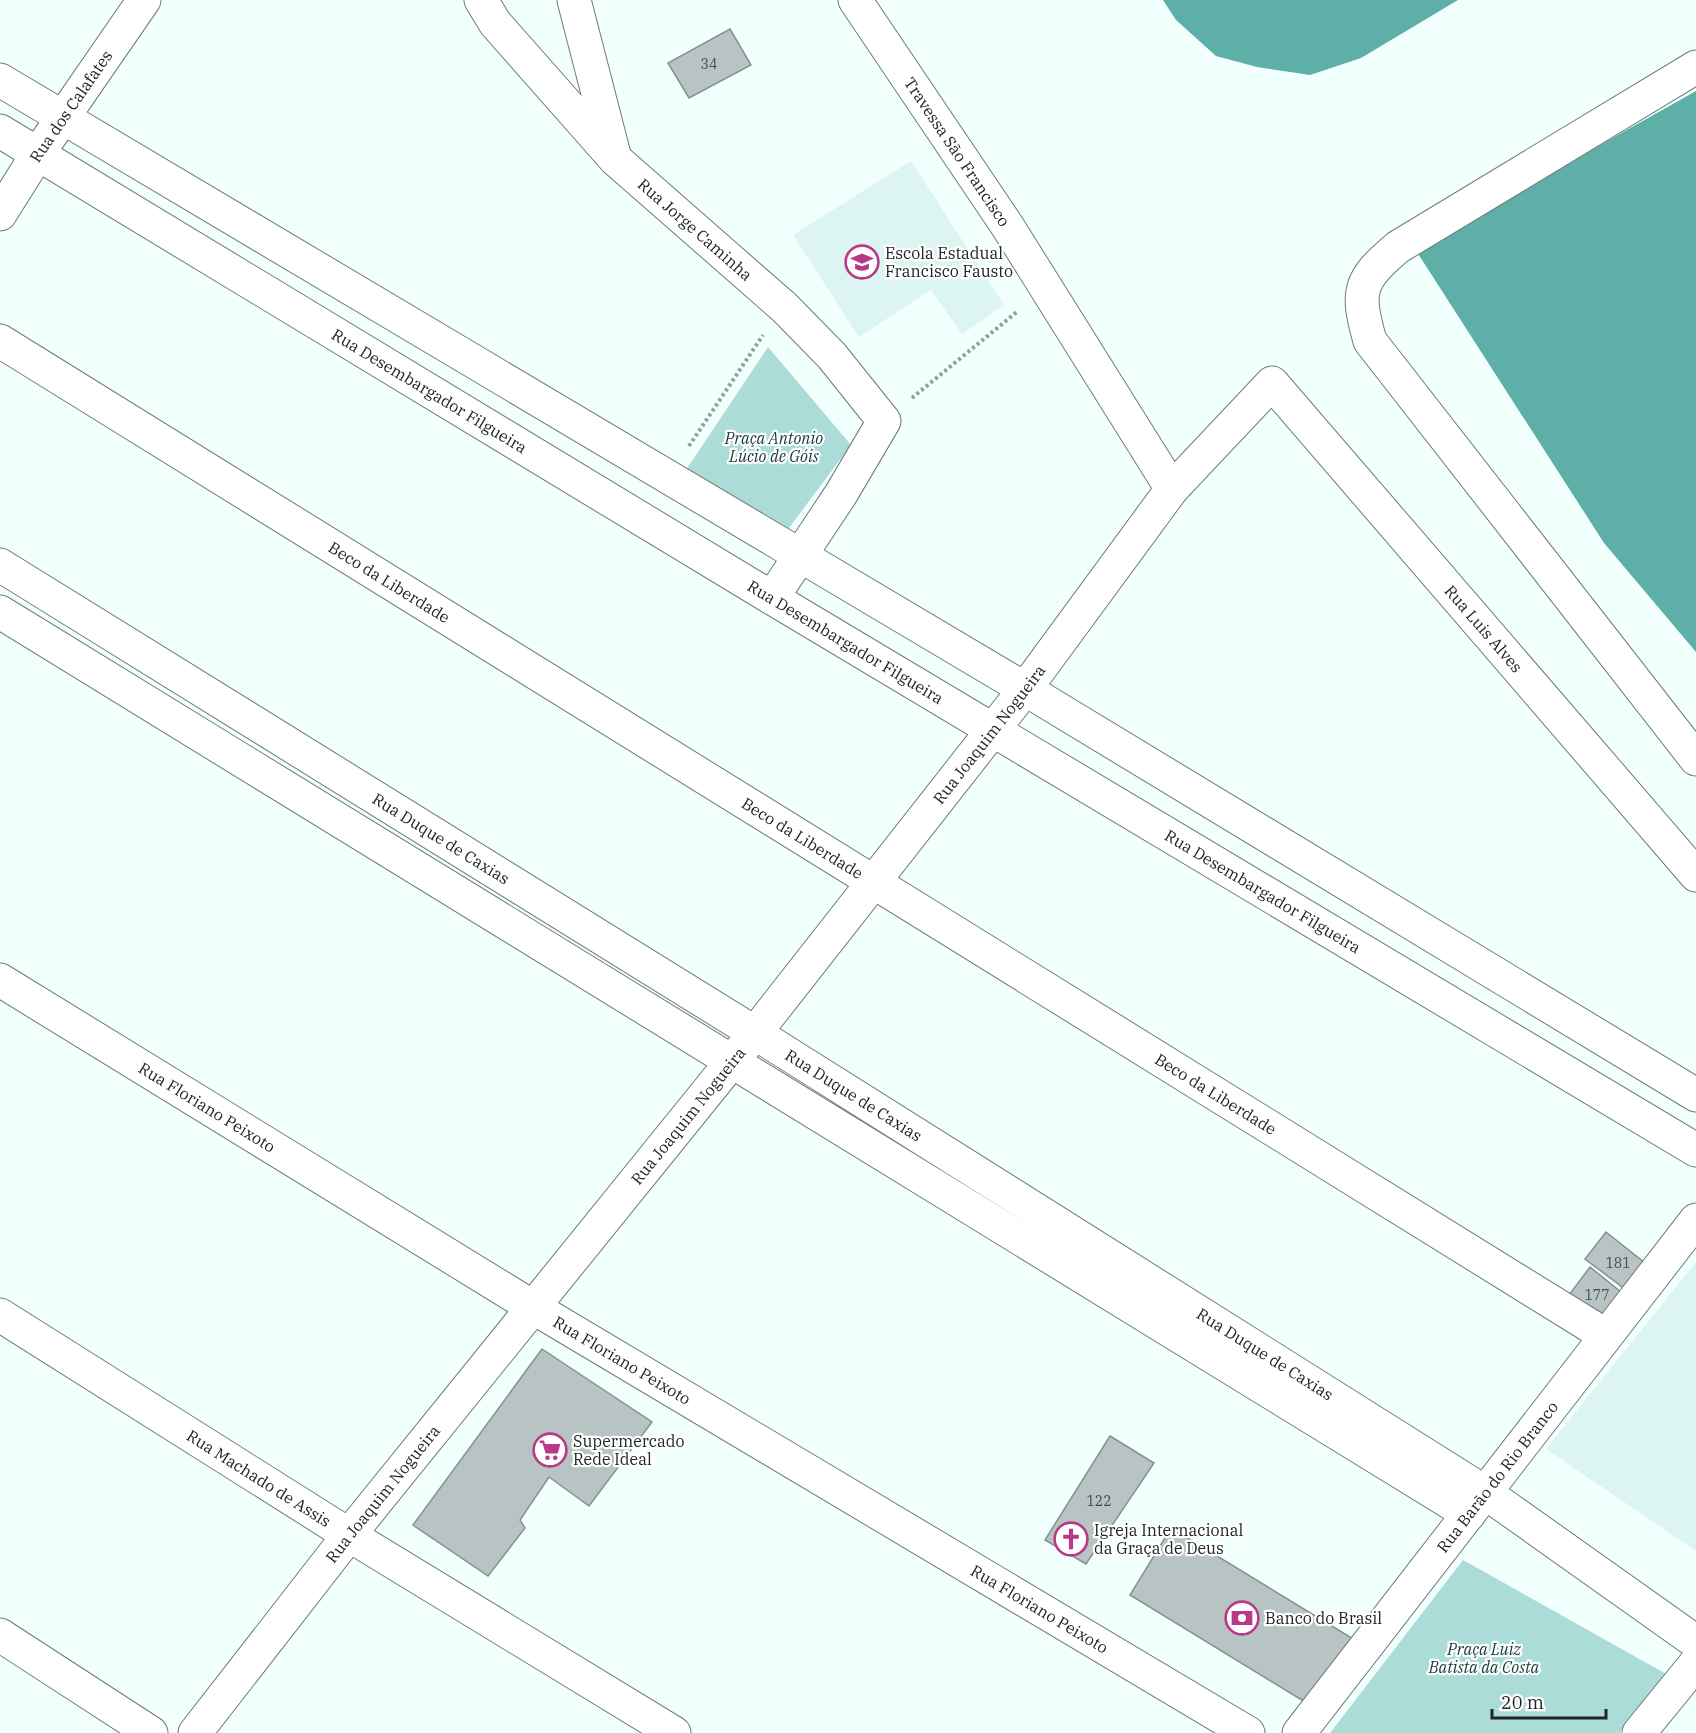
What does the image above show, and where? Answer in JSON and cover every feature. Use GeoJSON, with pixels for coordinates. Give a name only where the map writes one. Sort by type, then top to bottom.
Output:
{"type":"FeatureCollection","features":[{"type":"Feature","properties":{"kind":"street","name":"Rua dos Calafates"},"geometry":{"type":"LineString","coordinates":[[0,214],[62,117],[144,0]]}},
{"type":"Feature","properties":{"kind":"street"},"geometry":{"type":"LineString","coordinates":[[574,0],[615,159]]}},
{"type":"Feature","properties":{"kind":"street","name":"Travessa São Francisco"},"geometry":{"type":"LineString","coordinates":[[855,0],[1044,285],[1172,489]]}},
{"type":"Feature","properties":{"kind":"street","name":"Rua Jorge Caminha"},"geometry":{"type":"LineString","coordinates":[[488,11],[615,159],[785,308],[832,356],[884,421]]}},
{"type":"Feature","properties":{"kind":"street"},"geometry":{"type":"LineString","coordinates":[[1696,68],[1398,247],[1373,269],[1362,290],[1362,312],[1370,341],[1696,759]]}},
{"type":"Feature","properties":{"kind":"street"},"geometry":{"type":"LineString","coordinates":[[0,80],[1025,689],[1696,1095]]}},
{"type":"Feature","properties":{"kind":"street","name":"Rua Desembargador Filgueira"},"geometry":{"type":"LineString","coordinates":[[0,131],[992,731],[1696,1150]]}},
{"type":"Feature","properties":{"kind":"street","name":"Beco da Liberdade"},"geometry":{"type":"LineString","coordinates":[[0,341],[1605,1335]]}},
{"type":"Feature","properties":{"kind":"street","name":"Rua Joaquim Nogueira"},"geometry":{"type":"LineString","coordinates":[[195,1733],[349,1534],[531,1306],[755,1033],[1025,689],[1172,489],[1272,383]]}},
{"type":"Feature","properties":{"kind":"street","name":"Rua Luis Alves"},"geometry":{"type":"LineString","coordinates":[[1272,383],[1696,875]]}},
{"type":"Feature","properties":{"kind":"street"},"geometry":{"type":"LineString","coordinates":[[772,598],[846,486],[870,441],[884,421]]}},
{"type":"Feature","properties":{"kind":"street"},"geometry":{"type":"LineString","coordinates":[[642,518],[668,477]]}},
{"type":"Feature","properties":{"kind":"street","name":"Rua Duque de Caxias"},"geometry":{"type":"LineString","coordinates":[[0,565],[755,1033],[1477,1503],[1696,1642]]}},
{"type":"Feature","properties":{"kind":"street","name":"Rua Duque de Caxias"},"geometry":{"type":"LineString","coordinates":[[0,612],[730,1062],[1477,1503]]}},
{"type":"Feature","properties":{"kind":"street","name":"Rua Floriano Peixoto"},"geometry":{"type":"LineString","coordinates":[[0,980],[531,1306],[1248,1733]]}},
{"type":"Feature","properties":{"kind":"street","name":"Rua Barão do Rio Branco"},"geometry":{"type":"LineString","coordinates":[[1299,1733],[1696,1220]]}},
{"type":"Feature","properties":{"kind":"street","name":"Rua Machado de Assis"},"geometry":{"type":"LineString","coordinates":[[0,1315],[349,1534],[674,1733]]}},
{"type":"Feature","properties":{"kind":"street"},"geometry":{"type":"LineString","coordinates":[[0,1635],[151,1733]]}},
{"type":"Feature","properties":{"kind":"street"},"geometry":{"type":"LineString","coordinates":[[1640,1733],[1696,1663]]}},
{"type":"Feature","properties":{"kind":"path"},"geometry":{"type":"LineString","coordinates":[[884,421],[1021,309],[1044,285]]}},
{"type":"Feature","properties":{"kind":"path"},"geometry":{"type":"LineString","coordinates":[[668,477],[759,341]]}},
{"type":"Feature","properties":{"kind":"shaded area"},"geometry":{"type":"Polygon","coordinates":[[[1163,0],[1458,0],[1361,58],[1310,75],[1257,67],[1216,56],[1176,20],[1163,0]]]}},
{"type":"Feature","properties":{"kind":"shaded area"},"geometry":{"type":"Polygon","coordinates":[[[1696,91],[1696,652],[1604,543],[1415,249],[1696,91]]]}},
{"type":"Feature","properties":{"kind":"shaded area"},"geometry":{"type":"Polygon","coordinates":[[[911,161],[1004,305],[962,334],[931,290],[859,337],[793,235],[911,161]]]}},
{"type":"Feature","properties":{"kind":"shaded area"},"geometry":{"type":"Polygon","coordinates":[[[1696,1262],[1696,1551],[1546,1449],[1696,1262]]]}},
{"type":"Feature","properties":{"kind":"green space","name":"Praça Antonio Lúcio de Góis"},"geometry":{"type":"Polygon","coordinates":[[[768,347],[851,445],[786,532],[686,470],[768,347]]]}},
{"type":"Feature","properties":{"kind":"green space","name":"Praça Luiz Batista da Costa"},"geometry":{"type":"Polygon","coordinates":[[[1463,1560],[1668,1675],[1620,1733],[1330,1733],[1463,1560]]]}},
{"type":"Feature","properties":{"kind":"building"},"geometry":{"type":"Polygon","coordinates":[[[730,29],[751,65],[689,98],[668,63],[730,29]]]}},
{"type":"Feature","properties":{"kind":"building"},"geometry":{"type":"Polygon","coordinates":[[[1606,1232],[1650,1267],[1630,1293],[1585,1259],[1606,1232]]]}},
{"type":"Feature","properties":{"kind":"building"},"geometry":{"type":"Polygon","coordinates":[[[1590,1267],[1626,1296],[1605,1323],[1569,1295],[1590,1267]]]}},
{"type":"Feature","properties":{"kind":"building","name":"Supermercado Rede Ideal"},"geometry":{"type":"Polygon","coordinates":[[[542,1349],[652,1422],[589,1506],[549,1477],[520,1520],[525,1528],[488,1576],[413,1525],[542,1349]]]}},
{"type":"Feature","properties":{"kind":"building"},"geometry":{"type":"Polygon","coordinates":[[[1110,1436],[1154,1463],[1086,1564],[1045,1540],[1110,1436]]]}},
{"type":"Feature","properties":{"kind":"building","name":"Banco do Brasil"},"geometry":{"type":"Polygon","coordinates":[[[1171,1528],[1355,1640],[1305,1702],[1130,1595],[1171,1528]]]}},
{"type":"Feature","properties":{"kind":"place","name":"Escola Estadual Francisco Fausto"},"geometry":{"type":"Point","coordinates":[862,262]}},
{"type":"Feature","properties":{"kind":"place","name":"Supermercado Rede Ideal"},"geometry":{"type":"Point","coordinates":[550,1450]}},
{"type":"Feature","properties":{"kind":"place","name":"Igreja Internacional da Graça de Deus"},"geometry":{"type":"Point","coordinates":[1071,1539]}},
{"type":"Feature","properties":{"kind":"place","name":"Banco do Brasil"},"geometry":{"type":"Point","coordinates":[1242,1618]}}]}
